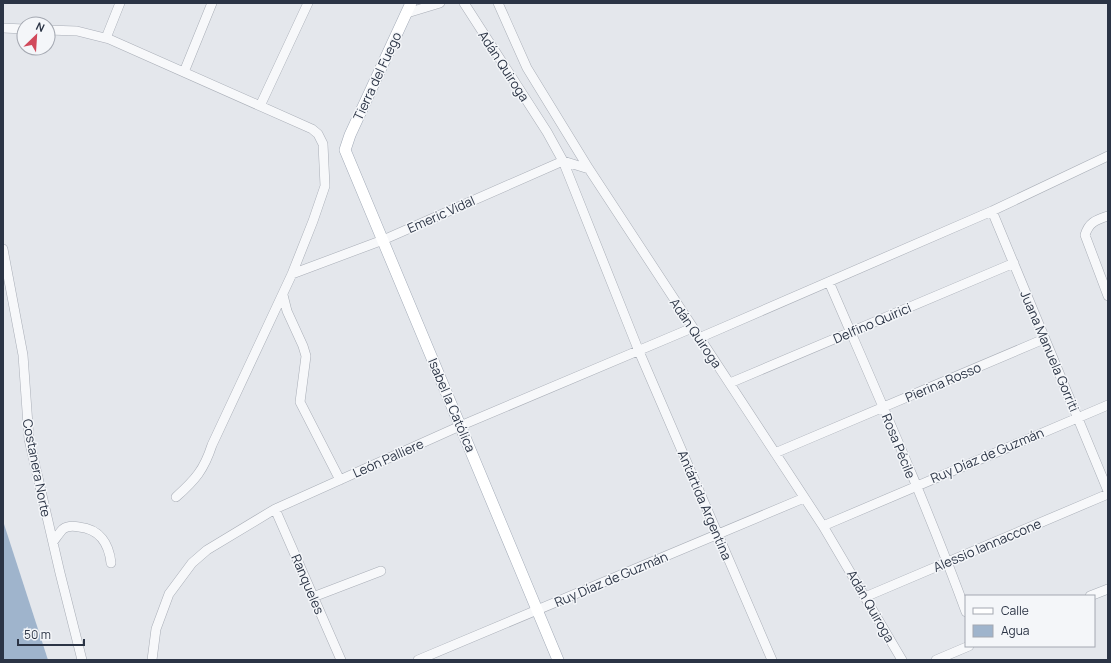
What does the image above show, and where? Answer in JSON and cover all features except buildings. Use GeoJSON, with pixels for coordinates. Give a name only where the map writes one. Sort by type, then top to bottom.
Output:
{"type":"FeatureCollection","features":[{"type":"Feature","properties":{"kind":"main road","name":"Tierra del Fuego"},"geometry":{"type":"LineString","coordinates":[[345,150],[350,135],[411,3]]}},
{"type":"Feature","properties":{"kind":"main road","name":"Isabel la Católica"},"geometry":{"type":"LineString","coordinates":[[345,150],[558,660]]}},
{"type":"Feature","properties":{"kind":"street"},"geometry":{"type":"LineString","coordinates":[[106,38],[120,3]]}},
{"type":"Feature","properties":{"kind":"street"},"geometry":{"type":"LineString","coordinates":[[184,72],[212,3]]}},
{"type":"Feature","properties":{"kind":"street"},"geometry":{"type":"LineString","coordinates":[[260,106],[308,3]]}},
{"type":"Feature","properties":{"kind":"street"},"geometry":{"type":"LineString","coordinates":[[407,13],[440,3]]}},
{"type":"Feature","properties":{"kind":"street","name":"Adán Quiroga"},"geometry":{"type":"LineString","coordinates":[[464,3],[530,106],[563,161],[638,349]]}},
{"type":"Feature","properties":{"kind":"street","name":"Adán Quiroga"},"geometry":{"type":"LineString","coordinates":[[498,3],[527,68],[542,93],[589,169],[692,328],[730,383],[823,526],[902,660]]}},
{"type":"Feature","properties":{"kind":"street"},"geometry":{"type":"LineString","coordinates":[[3,28],[16,29]]}},
{"type":"Feature","properties":{"kind":"street"},"geometry":{"type":"LineString","coordinates":[[56,30],[77,31],[106,38],[312,129],[318,134],[323,144],[325,186],[292,274],[201,472],[195,481],[176,497]]}},
{"type":"Feature","properties":{"kind":"street"},"geometry":{"type":"LineString","coordinates":[[530,106],[542,93]]}},
{"type":"Feature","properties":{"kind":"street"},"geometry":{"type":"LineString","coordinates":[[699,338],[992,212],[1108,156]]}},
{"type":"Feature","properties":{"kind":"street"},"geometry":{"type":"LineString","coordinates":[[563,161],[589,169]]}},
{"type":"Feature","properties":{"kind":"street","name":"Emeric Vidal"},"geometry":{"type":"LineString","coordinates":[[292,274],[383,240],[563,161]]}},
{"type":"Feature","properties":{"kind":"street","name":"Juana Manuela Gorriti"},"geometry":{"type":"LineString","coordinates":[[992,212],[1108,492]]}},
{"type":"Feature","properties":{"kind":"street"},"geometry":{"type":"LineString","coordinates":[[1108,216],[1092,221],[1087,227],[1085,235],[1108,296]]}},
{"type":"Feature","properties":{"kind":"street","name":"Costanera Norte"},"geometry":{"type":"LineString","coordinates":[[3,249],[22,355],[30,439],[53,542],[82,660]]}},
{"type":"Feature","properties":{"kind":"street","name":"Delfino Quirici"},"geometry":{"type":"LineString","coordinates":[[730,383],[1014,263]]}},
{"type":"Feature","properties":{"kind":"street","name":"Rosa Pécile"},"geometry":{"type":"LineString","coordinates":[[829,282],[884,408],[965,609]]}},
{"type":"Feature","properties":{"kind":"street"},"geometry":{"type":"LineString","coordinates":[[283,295],[287,311],[306,356],[300,402],[340,480]]}},
{"type":"Feature","properties":{"kind":"street","name":"León Palliere"},"geometry":{"type":"LineString","coordinates":[[152,660],[156,629],[161,612],[169,594],[192,564],[207,550],[275,509],[460,426],[638,349],[692,328]]}},
{"type":"Feature","properties":{"kind":"street","name":"Pierina Rosso"},"geometry":{"type":"LineString","coordinates":[[775,453],[1044,339]]}},
{"type":"Feature","properties":{"kind":"street","name":"Antártida Argentina"},"geometry":{"type":"LineString","coordinates":[[638,349],[772,660]]}},
{"type":"Feature","properties":{"kind":"street","name":"Ruy Díaz de Guzmán"},"geometry":{"type":"LineString","coordinates":[[823,526],[915,485],[1108,405]]}},
{"type":"Feature","properties":{"kind":"street","name":"Alessio Iannaccone"},"geometry":{"type":"LineString","coordinates":[[865,597],[1108,492]]}},
{"type":"Feature","properties":{"kind":"street","name":"Ruy Díaz de Guzmán"},"geometry":{"type":"LineString","coordinates":[[418,660],[436,656],[537,610],[804,498]]}},
{"type":"Feature","properties":{"kind":"street","name":"Ranqueles"},"geometry":{"type":"LineString","coordinates":[[275,509],[341,660]]}},
{"type":"Feature","properties":{"kind":"street"},"geometry":{"type":"LineString","coordinates":[[53,542],[64,529],[73,526],[94,531],[102,538],[109,550],[111,564]]}},
{"type":"Feature","properties":{"kind":"street"},"geometry":{"type":"LineString","coordinates":[[313,597],[381,571]]}},
{"type":"Feature","properties":{"kind":"street"},"geometry":{"type":"LineString","coordinates":[[1092,595],[1108,588]]}},
{"type":"Feature","properties":{"kind":"street"},"geometry":{"type":"LineString","coordinates":[[936,660],[967,647]]}},
{"type":"Feature","properties":{"kind":"water"},"geometry":{"type":"Polygon","coordinates":[[[3,521],[48,660],[3,660],[3,521]]]}}]}
